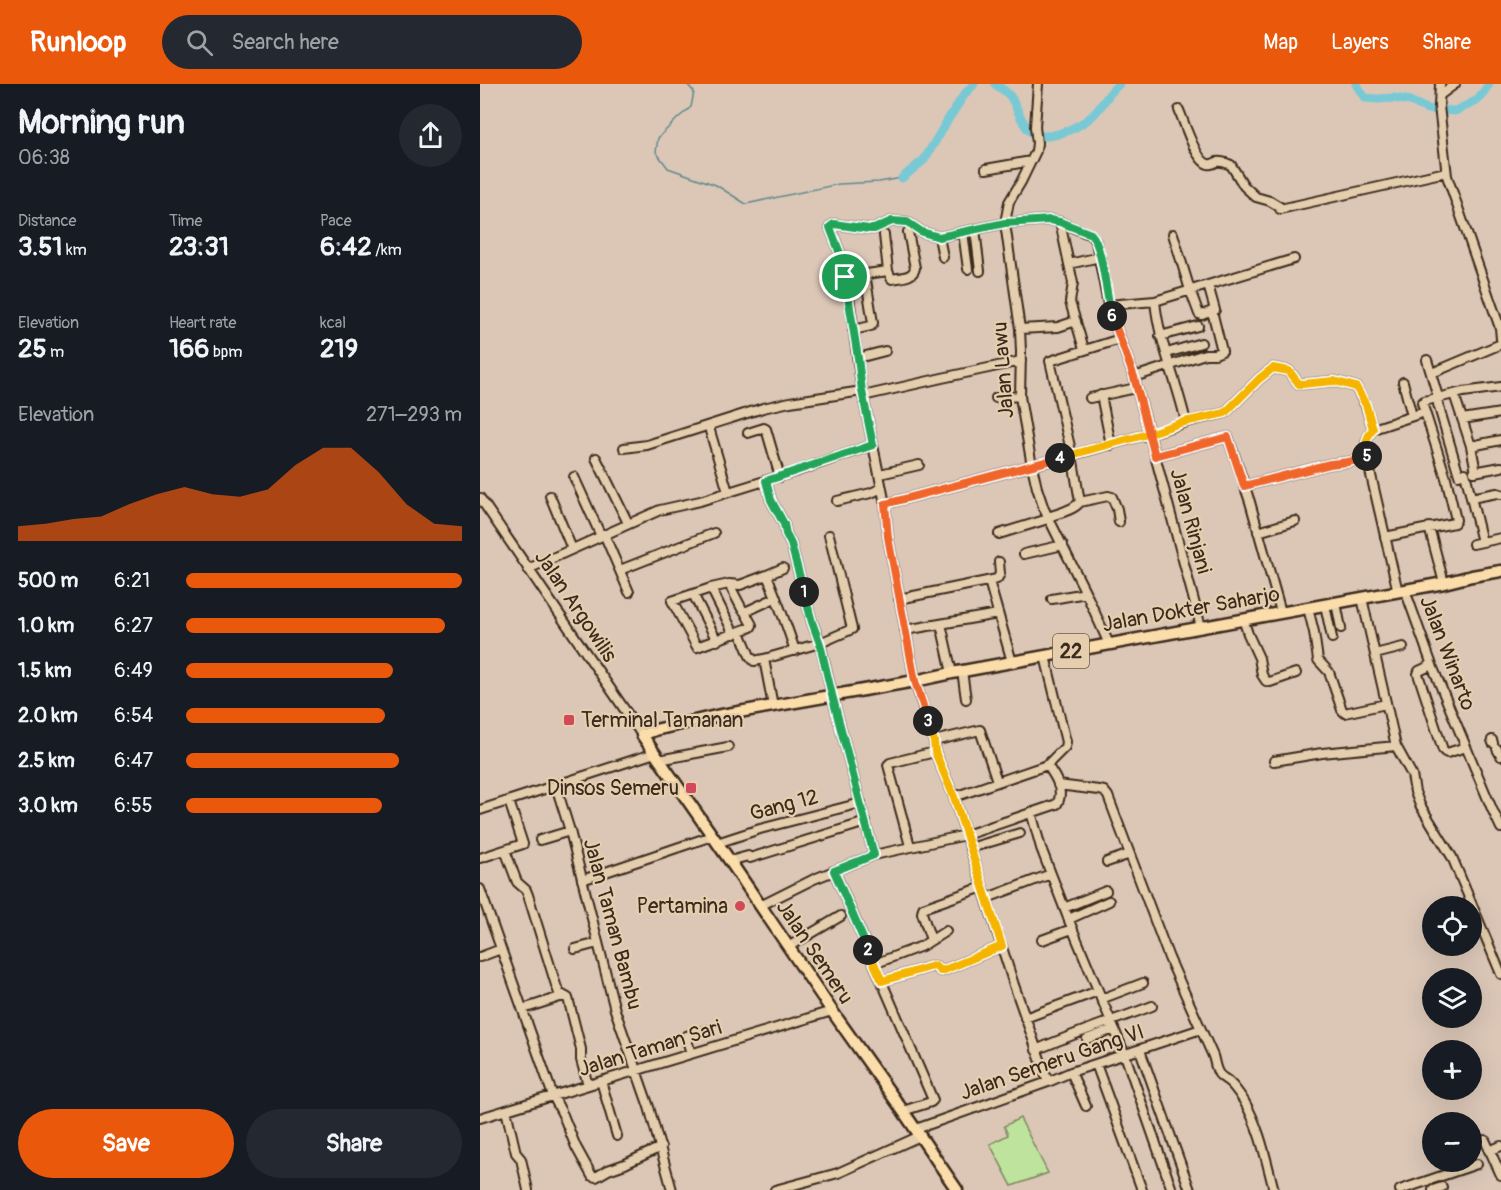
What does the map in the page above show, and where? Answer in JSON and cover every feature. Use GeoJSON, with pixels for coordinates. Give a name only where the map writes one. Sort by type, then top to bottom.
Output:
{"type":"FeatureCollection","features":[{"type":"Feature","properties":{"kind":"highway","name":"Jalan Dokter Saharjo"},"geometry":{"type":"LineString","coordinates":[[642,735],[716,716],[1501,571]]}},
{"type":"Feature","properties":{"kind":"highway","name":"Jalan Semeru"},"geometry":{"type":"LineString","coordinates":[[642,735],[957,1190]]}},
{"type":"Feature","properties":{"kind":"street","name":"Jalan Lawu"},"geometry":{"type":"LineString","coordinates":[[1038,84],[1036,151],[1009,202],[1005,223],[1020,329],[1020,396],[1037,488],[1048,518],[1109,644]]}},
{"type":"Feature","properties":{"kind":"street"},"geometry":{"type":"LineString","coordinates":[[1440,84],[1439,106],[1446,172],[1500,328],[1501,339]]}},
{"type":"Feature","properties":{"kind":"street"},"geometry":{"type":"LineString","coordinates":[[1440,95],[1455,84]]}},
{"type":"Feature","properties":{"kind":"street"},"geometry":{"type":"LineString","coordinates":[[1179,110],[1190,138],[1206,164],[1219,161],[1231,165],[1244,186],[1257,197],[1269,201],[1280,209],[1446,172]]}},
{"type":"Feature","properties":{"kind":"street"},"geometry":{"type":"LineString","coordinates":[[986,169],[1031,161]]}},
{"type":"Feature","properties":{"kind":"street","name":"Jalan Rinjani"},"geometry":{"type":"LineString","coordinates":[[939,237],[1005,223],[1050,220],[1091,234],[1100,257],[1108,305],[1134,377],[1201,627]]}},
{"type":"Feature","properties":{"kind":"street"},"geometry":{"type":"LineString","coordinates":[[943,257],[939,237],[922,232],[907,222],[892,221],[874,229],[832,225],[831,230],[841,256],[845,277],[862,393],[880,474],[888,537],[915,681],[934,741],[935,752],[954,797],[1048,1082]]}},
{"type":"Feature","properties":{"kind":"street"},"geometry":{"type":"LineString","coordinates":[[1060,222],[1073,284],[1070,302],[1084,350]]}},
{"type":"Feature","properties":{"kind":"street"},"geometry":{"type":"LineString","coordinates":[[975,230],[980,271]]}},
{"type":"Feature","properties":{"kind":"street"},"geometry":{"type":"LineString","coordinates":[[884,235],[888,271],[892,279],[914,273],[908,232]]}},
{"type":"Feature","properties":{"kind":"street"},"geometry":{"type":"LineString","coordinates":[[963,232],[968,269]]}},
{"type":"Feature","properties":{"kind":"street"},"geometry":{"type":"LineString","coordinates":[[1173,234],[1190,290],[1199,314],[1202,315],[1215,310],[1208,285]]}},
{"type":"Feature","properties":{"kind":"street"},"geometry":{"type":"LineString","coordinates":[[1069,264],[1100,257]]}},
{"type":"Feature","properties":{"kind":"street"},"geometry":{"type":"LineString","coordinates":[[1108,305],[1155,301],[1294,260]]}},
{"type":"Feature","properties":{"kind":"street"},"geometry":{"type":"LineString","coordinates":[[845,277],[888,271]]}},
{"type":"Feature","properties":{"kind":"street"},"geometry":{"type":"LineString","coordinates":[[853,330],[871,326],[873,323],[865,274]]}},
{"type":"Feature","properties":{"kind":"street"},"geometry":{"type":"LineString","coordinates":[[1155,301],[1161,336],[1186,422]]}},
{"type":"Feature","properties":{"kind":"street"},"geometry":{"type":"LineString","coordinates":[[1134,377],[1205,354],[1222,351],[1212,311]]}},
{"type":"Feature","properties":{"kind":"street"},"geometry":{"type":"LineString","coordinates":[[1020,329],[1058,327],[1076,321]]}},
{"type":"Feature","properties":{"kind":"street"},"geometry":{"type":"LineString","coordinates":[[1161,336],[1198,326]]}},
{"type":"Feature","properties":{"kind":"street"},"geometry":{"type":"LineString","coordinates":[[1080,502],[1072,455],[1050,362],[1120,339]]}},
{"type":"Feature","properties":{"kind":"street"},"geometry":{"type":"LineString","coordinates":[[1167,354],[1201,344]]}},
{"type":"Feature","properties":{"kind":"street"},"geometry":{"type":"LineString","coordinates":[[1432,373],[1501,344]]}},
{"type":"Feature","properties":{"kind":"street"},"geometry":{"type":"LineString","coordinates":[[858,358],[885,351]]}},
{"type":"Feature","properties":{"kind":"street"},"geometry":{"type":"LineString","coordinates":[[1427,360],[1438,404],[1471,498],[1482,542]]}},
{"type":"Feature","properties":{"kind":"street"},"geometry":{"type":"LineString","coordinates":[[624,448],[647,445],[763,408],[790,402],[862,393],[1021,361]]}},
{"type":"Feature","properties":{"kind":"street"},"geometry":{"type":"LineString","coordinates":[[885,504],[1225,413],[1273,368],[1289,371],[1299,384],[1334,381],[1356,387],[1366,405],[1373,429]]}},
{"type":"Feature","properties":{"kind":"street"},"geometry":{"type":"LineString","coordinates":[[1403,382],[1412,416]]}},
{"type":"Feature","properties":{"kind":"street"},"geometry":{"type":"LineString","coordinates":[[1386,537],[1454,523],[1456,520],[1423,402],[1438,397],[1501,387]]}},
{"type":"Feature","properties":{"kind":"street"},"geometry":{"type":"LineString","coordinates":[[1090,398],[1136,388]]}},
{"type":"Feature","properties":{"kind":"street"},"geometry":{"type":"LineString","coordinates":[[1454,394],[1471,446],[1476,472]]}},
{"type":"Feature","properties":{"kind":"street"},"geometry":{"type":"LineString","coordinates":[[1101,395],[1111,445]]}},
{"type":"Feature","properties":{"kind":"street"},"geometry":{"type":"LineString","coordinates":[[996,398],[1020,396]]}},
{"type":"Feature","properties":{"kind":"street"},"geometry":{"type":"LineString","coordinates":[[1244,486],[1330,464],[1367,458],[1365,446],[1367,437],[1373,429],[1425,412]]}},
{"type":"Feature","properties":{"kind":"street"},"geometry":{"type":"LineString","coordinates":[[1462,419],[1501,412]]}},
{"type":"Feature","properties":{"kind":"street"},"geometry":{"type":"LineString","coordinates":[[710,426],[728,492]]}},
{"type":"Feature","properties":{"kind":"street"},"geometry":{"type":"LineString","coordinates":[[748,433],[766,429],[780,477]]}},
{"type":"Feature","properties":{"kind":"street"},"geometry":{"type":"LineString","coordinates":[[1155,456],[1228,437],[1281,612]]}},
{"type":"Feature","properties":{"kind":"street"},"geometry":{"type":"LineString","coordinates":[[1471,446],[1501,440]]}},
{"type":"Feature","properties":{"kind":"street"},"geometry":{"type":"LineString","coordinates":[[528,569],[660,510],[700,501],[780,477],[873,445]]}},
{"type":"Feature","properties":{"kind":"street"},"geometry":{"type":"LineString","coordinates":[[596,458],[628,523]]}},
{"type":"Feature","properties":{"kind":"street","name":"Jalan Winarto"},"geometry":{"type":"LineString","coordinates":[[1367,458],[1402,591],[1501,828]]}},
{"type":"Feature","properties":{"kind":"street"},"geometry":{"type":"LineString","coordinates":[[880,474],[919,465]]}},
{"type":"Feature","properties":{"kind":"street"},"geometry":{"type":"LineString","coordinates":[[1446,478],[1501,467]]}},
{"type":"Feature","properties":{"kind":"street"},"geometry":{"type":"LineString","coordinates":[[574,477],[629,592]]}},
{"type":"Feature","properties":{"kind":"street"},"geometry":{"type":"LineString","coordinates":[[766,481],[771,500],[784,524],[791,544],[820,644],[874,855]]}},
{"type":"Feature","properties":{"kind":"street"},"geometry":{"type":"LineString","coordinates":[[837,501],[882,488]]}},
{"type":"Feature","properties":{"kind":"street"},"geometry":{"type":"LineString","coordinates":[[1471,498],[1501,494]]}},
{"type":"Feature","properties":{"kind":"street"},"geometry":{"type":"LineString","coordinates":[[550,496],[572,549]]}},
{"type":"Feature","properties":{"kind":"street"},"geometry":{"type":"LineString","coordinates":[[999,534],[1048,518],[1073,508],[1080,502],[1108,496],[1112,497],[1119,522]]}},
{"type":"Feature","properties":{"kind":"street","name":"Jalan Argowilis"},"geometry":{"type":"LineString","coordinates":[[480,498],[642,735]]}},
{"type":"Feature","properties":{"kind":"street"},"geometry":{"type":"LineString","coordinates":[[1258,532],[1295,521]]}},
{"type":"Feature","properties":{"kind":"street"},"geometry":{"type":"LineString","coordinates":[[1430,528],[1444,583]]}},
{"type":"Feature","properties":{"kind":"street"},"geometry":{"type":"LineString","coordinates":[[620,570],[714,533]]}},
{"type":"Feature","properties":{"kind":"street"},"geometry":{"type":"LineString","coordinates":[[711,588],[754,661],[820,644],[852,627],[829,535]]}},
{"type":"Feature","properties":{"kind":"street"},"geometry":{"type":"LineString","coordinates":[[1473,544],[1501,538]]}},
{"type":"Feature","properties":{"kind":"street"},"geometry":{"type":"LineString","coordinates":[[1024,554],[1063,545]]}},
{"type":"Feature","properties":{"kind":"street"},"geometry":{"type":"LineString","coordinates":[[899,599],[997,579],[1000,576],[999,562]]}},
{"type":"Feature","properties":{"kind":"street"},"geometry":{"type":"LineString","coordinates":[[729,584],[752,625],[698,648],[672,601],[711,588],[729,584],[740,585],[783,568]]}},
{"type":"Feature","properties":{"kind":"street"},"geometry":{"type":"LineString","coordinates":[[767,575],[786,621],[795,651]]}},
{"type":"Feature","properties":{"kind":"street"},"geometry":{"type":"LineString","coordinates":[[989,580],[1012,662]]}},
{"type":"Feature","properties":{"kind":"street"},"geometry":{"type":"LineString","coordinates":[[1052,599],[1086,593]]}},
{"type":"Feature","properties":{"kind":"street"},"geometry":{"type":"LineString","coordinates":[[693,594],[717,641]]}},
{"type":"Feature","properties":{"kind":"street"},"geometry":{"type":"LineString","coordinates":[[746,612],[775,598]]}},
{"type":"Feature","properties":{"kind":"street"},"geometry":{"type":"LineString","coordinates":[[1362,598],[1396,746],[1412,775],[1420,805],[1452,857],[1501,974]]}},
{"type":"Feature","properties":{"kind":"street"},"geometry":{"type":"LineString","coordinates":[[1331,604],[1341,628]]}},
{"type":"Feature","properties":{"kind":"street"},"geometry":{"type":"LineString","coordinates":[[1331,604],[1332,638]]}},
{"type":"Feature","properties":{"kind":"street"},"geometry":{"type":"LineString","coordinates":[[1308,608],[1318,660],[1329,672],[1342,710],[1349,712],[1386,704]]}},
{"type":"Feature","properties":{"kind":"street"},"geometry":{"type":"LineString","coordinates":[[905,630],[998,614]]}},
{"type":"Feature","properties":{"kind":"street"},"geometry":{"type":"LineString","coordinates":[[1244,619],[1259,658],[1263,679],[1270,682],[1296,673]]}},
{"type":"Feature","properties":{"kind":"street"},"geometry":{"type":"LineString","coordinates":[[941,624],[966,699]]}},
{"type":"Feature","properties":{"kind":"street"},"geometry":{"type":"LineString","coordinates":[[1376,654],[1403,647]]}},
{"type":"Feature","properties":{"kind":"street"},"geometry":{"type":"LineString","coordinates":[[954,797],[1047,765],[1066,745],[1045,656]]}},
{"type":"Feature","properties":{"kind":"street"},"geometry":{"type":"LineString","coordinates":[[764,659],[773,706]]}},
{"type":"Feature","properties":{"kind":"street"},"geometry":{"type":"LineString","coordinates":[[1432,665],[1419,671],[1418,674],[1443,750],[1447,753],[1466,747]]}},
{"type":"Feature","properties":{"kind":"street"},"geometry":{"type":"LineString","coordinates":[[934,741],[980,730],[997,781]]}},
{"type":"Feature","properties":{"kind":"street"},"geometry":{"type":"LineString","coordinates":[[1274,761],[1322,753],[1396,746]]}},
{"type":"Feature","properties":{"kind":"street"},"geometry":{"type":"LineString","coordinates":[[480,810],[657,757],[728,747]]}},
{"type":"Feature","properties":{"kind":"street"},"geometry":{"type":"LineString","coordinates":[[910,846],[888,765],[935,752]]}},
{"type":"Feature","properties":{"kind":"street"},"geometry":{"type":"LineString","coordinates":[[760,906],[814,879],[874,855],[966,834],[1057,804],[1060,800],[1060,791],[1055,776],[1047,765]]}},
{"type":"Feature","properties":{"kind":"street"},"geometry":{"type":"LineString","coordinates":[[1058,785],[1104,791],[1108,796],[1169,958],[1213,1056],[1217,1071],[1244,1101],[1252,1118],[1261,1140],[1274,1190]]}},
{"type":"Feature","properties":{"kind":"street","name":"Jalan Taman Bambu"},"geometry":{"type":"LineString","coordinates":[[556,786],[570,831],[615,1010],[637,1071],[672,1190]]}},
{"type":"Feature","properties":{"kind":"street"},"geometry":{"type":"LineString","coordinates":[[480,858],[523,844],[509,801]]}},
{"type":"Feature","properties":{"kind":"street","name":"Gang 12"},"geometry":{"type":"LineString","coordinates":[[582,880],[715,839],[861,803]]}},
{"type":"Feature","properties":{"kind":"street"},"geometry":{"type":"LineString","coordinates":[[1491,808],[1501,809]]}},
{"type":"Feature","properties":{"kind":"street"},"geometry":{"type":"LineString","coordinates":[[1031,812],[1037,839],[1125,1055],[1172,1190]]}},
{"type":"Feature","properties":{"kind":"street"},"geometry":{"type":"LineString","coordinates":[[730,861],[748,856],[750,858],[866,822]]}},
{"type":"Feature","properties":{"kind":"street"},"geometry":{"type":"LineString","coordinates":[[540,840],[570,831]]}},
{"type":"Feature","properties":{"kind":"street"},"geometry":{"type":"LineString","coordinates":[[970,848],[1020,832]]}},
{"type":"Feature","properties":{"kind":"street"},"geometry":{"type":"LineString","coordinates":[[505,850],[517,882],[528,895],[559,993],[568,998],[588,1085]]}},
{"type":"Feature","properties":{"kind":"street"},"geometry":{"type":"LineString","coordinates":[[1107,861],[1130,854]]}},
{"type":"Feature","properties":{"kind":"street"},"geometry":{"type":"LineString","coordinates":[[834,871],[933,1100],[903,1111]]}},
{"type":"Feature","properties":{"kind":"street"},"geometry":{"type":"LineString","coordinates":[[987,898],[1051,874]]}},
{"type":"Feature","properties":{"kind":"street"},"geometry":{"type":"LineString","coordinates":[[931,940],[922,913],[923,908],[983,887]]}},
{"type":"Feature","properties":{"kind":"street"},"geometry":{"type":"LineString","coordinates":[[480,889],[553,1096],[576,1147],[594,1177],[661,1147]]}},
{"type":"Feature","properties":{"kind":"street"},"geometry":{"type":"LineString","coordinates":[[1064,908],[1106,891]]}},
{"type":"Feature","properties":{"kind":"street"},"geometry":{"type":"LineString","coordinates":[[1069,919],[1109,901]]}},
{"type":"Feature","properties":{"kind":"street"},"geometry":{"type":"LineString","coordinates":[[788,947],[841,916]]}},
{"type":"Feature","properties":{"kind":"street"},"geometry":{"type":"LineString","coordinates":[[1042,940],[1072,929]]}},
{"type":"Feature","properties":{"kind":"street"},"geometry":{"type":"LineString","coordinates":[[874,964],[922,946],[946,931]]}},
{"type":"Feature","properties":{"kind":"street"},"geometry":{"type":"LineString","coordinates":[[575,949],[598,943]]}},
{"type":"Feature","properties":{"kind":"street"},"geometry":{"type":"LineString","coordinates":[[882,981],[933,966],[942,971],[1002,946]]}},
{"type":"Feature","properties":{"kind":"street"},"geometry":{"type":"LineString","coordinates":[[480,957],[501,949]]}},
{"type":"Feature","properties":{"kind":"street"},"geometry":{"type":"LineString","coordinates":[[1101,999],[1143,983]]}},
{"type":"Feature","properties":{"kind":"street"},"geometry":{"type":"LineString","coordinates":[[1025,1018],[1098,991]]}},
{"type":"Feature","properties":{"kind":"street"},"geometry":{"type":"LineString","coordinates":[[523,1009],[563,996]]}},
{"type":"Feature","properties":{"kind":"street"},"geometry":{"type":"LineString","coordinates":[[1087,1039],[1152,1006]]}},
{"type":"Feature","properties":{"kind":"street","name":"Jalan Taman Sari"},"geometry":{"type":"LineString","coordinates":[[480,1118],[831,1011]]}},
{"type":"Feature","properties":{"kind":"street"},"geometry":{"type":"LineString","coordinates":[[1036,1050],[1068,1036],[1113,1026]]}},
{"type":"Feature","properties":{"kind":"street","name":"Jalan Semeru Gang VI"},"geometry":{"type":"LineString","coordinates":[[775,1190],[838,1173],[918,1132],[1071,1072],[1201,1029]]}},
{"type":"Feature","properties":{"kind":"street"},"geometry":{"type":"LineString","coordinates":[[691,1054],[686,1036],[708,1030]]}},
{"type":"Feature","properties":{"kind":"street"},"geometry":{"type":"LineString","coordinates":[[1140,1050],[1190,1190]]}},
{"type":"Feature","properties":{"kind":"street"},"geometry":{"type":"LineString","coordinates":[[1096,1064],[1142,1190]]}},
{"type":"Feature","properties":{"kind":"street"},"geometry":{"type":"LineString","coordinates":[[1071,1072],[1086,1106]]}},
{"type":"Feature","properties":{"kind":"street"},"geometry":{"type":"LineString","coordinates":[[601,1081],[617,1136]]}},
{"type":"Feature","properties":{"kind":"street"},"geometry":{"type":"LineString","coordinates":[[506,1110],[528,1190]]}},
{"type":"Feature","properties":{"kind":"street"},"geometry":{"type":"LineString","coordinates":[[1485,1140],[1501,1175]]}},
{"type":"Feature","properties":{"kind":"street"},"geometry":{"type":"LineString","coordinates":[[1490,1151],[1501,1146]]}},
{"type":"Feature","properties":{"kind":"street"},"geometry":{"type":"LineString","coordinates":[[1400,1190],[1453,1172]]}},
{"type":"Feature","properties":{"kind":"street"},"geometry":{"type":"LineString","coordinates":[[1433,1190],[1442,1187]]}},
{"type":"Feature","properties":{"kind":"green space"},"geometry":{"type":"Polygon","coordinates":[[[1020,1118],[1048,1173],[1012,1186],[990,1144],[1008,1135],[1004,1126],[1020,1118]]]}},
{"type":"Feature","properties":{"kind":"waterway"},"geometry":{"type":"LineString","coordinates":[[687,84],[694,92],[691,107],[658,138],[656,152],[668,168],[716,185],[746,204],[839,184],[879,182],[902,178]]}},
{"type":"Feature","properties":{"kind":"waterway"},"geometry":{"type":"LineString","coordinates":[[902,178],[924,160],[964,95],[974,84]]}},
{"type":"Feature","properties":{"kind":"waterway"},"geometry":{"type":"LineString","coordinates":[[995,84],[1010,96],[1028,129],[1042,136],[1051,136],[1069,130],[1086,121],[1119,84]]}},
{"type":"Feature","properties":{"kind":"waterway"},"geometry":{"type":"LineString","coordinates":[[1356,84],[1365,98],[1394,98],[1410,101],[1427,109],[1455,111],[1478,100],[1489,84]]}},
{"type":"Feature","properties":{"kind":"place","name":"Terminal Tamanan"},"geometry":{"type":"Point","coordinates":[569,720]}},
{"type":"Feature","properties":{"kind":"place","name":"Dinsos Semeru"},"geometry":{"type":"Point","coordinates":[691,788]}},
{"type":"Feature","properties":{"kind":"place","name":"Pertamina"},"geometry":{"type":"Point","coordinates":[740,906]}},
{"type":"Feature","properties":{"kind":"route"},"geometry":{"type":"LineString","coordinates":[[845,277],[841,256],[830,227],[834,224],[874,229],[892,221],[907,222],[928,235],[939,237],[1005,223],[1050,220],[1060,222],[1094,237],[1100,257],[1108,305],[1134,377],[1148,434],[1155,456],[1228,437],[1244,486],[1330,464],[1367,458],[1365,446],[1367,437],[1373,429],[1366,405],[1356,387],[1334,381],[1299,384],[1289,371],[1273,368],[1225,413],[1180,423],[1148,434],[1111,445],[885,504],[888,537],[915,681],[934,741],[935,752],[954,797],[1002,946],[942,971],[933,966],[882,981],[834,871],[874,855],[820,644],[791,544],[784,524],[771,500],[766,481],[873,445],[862,391],[845,277]]}}]}
